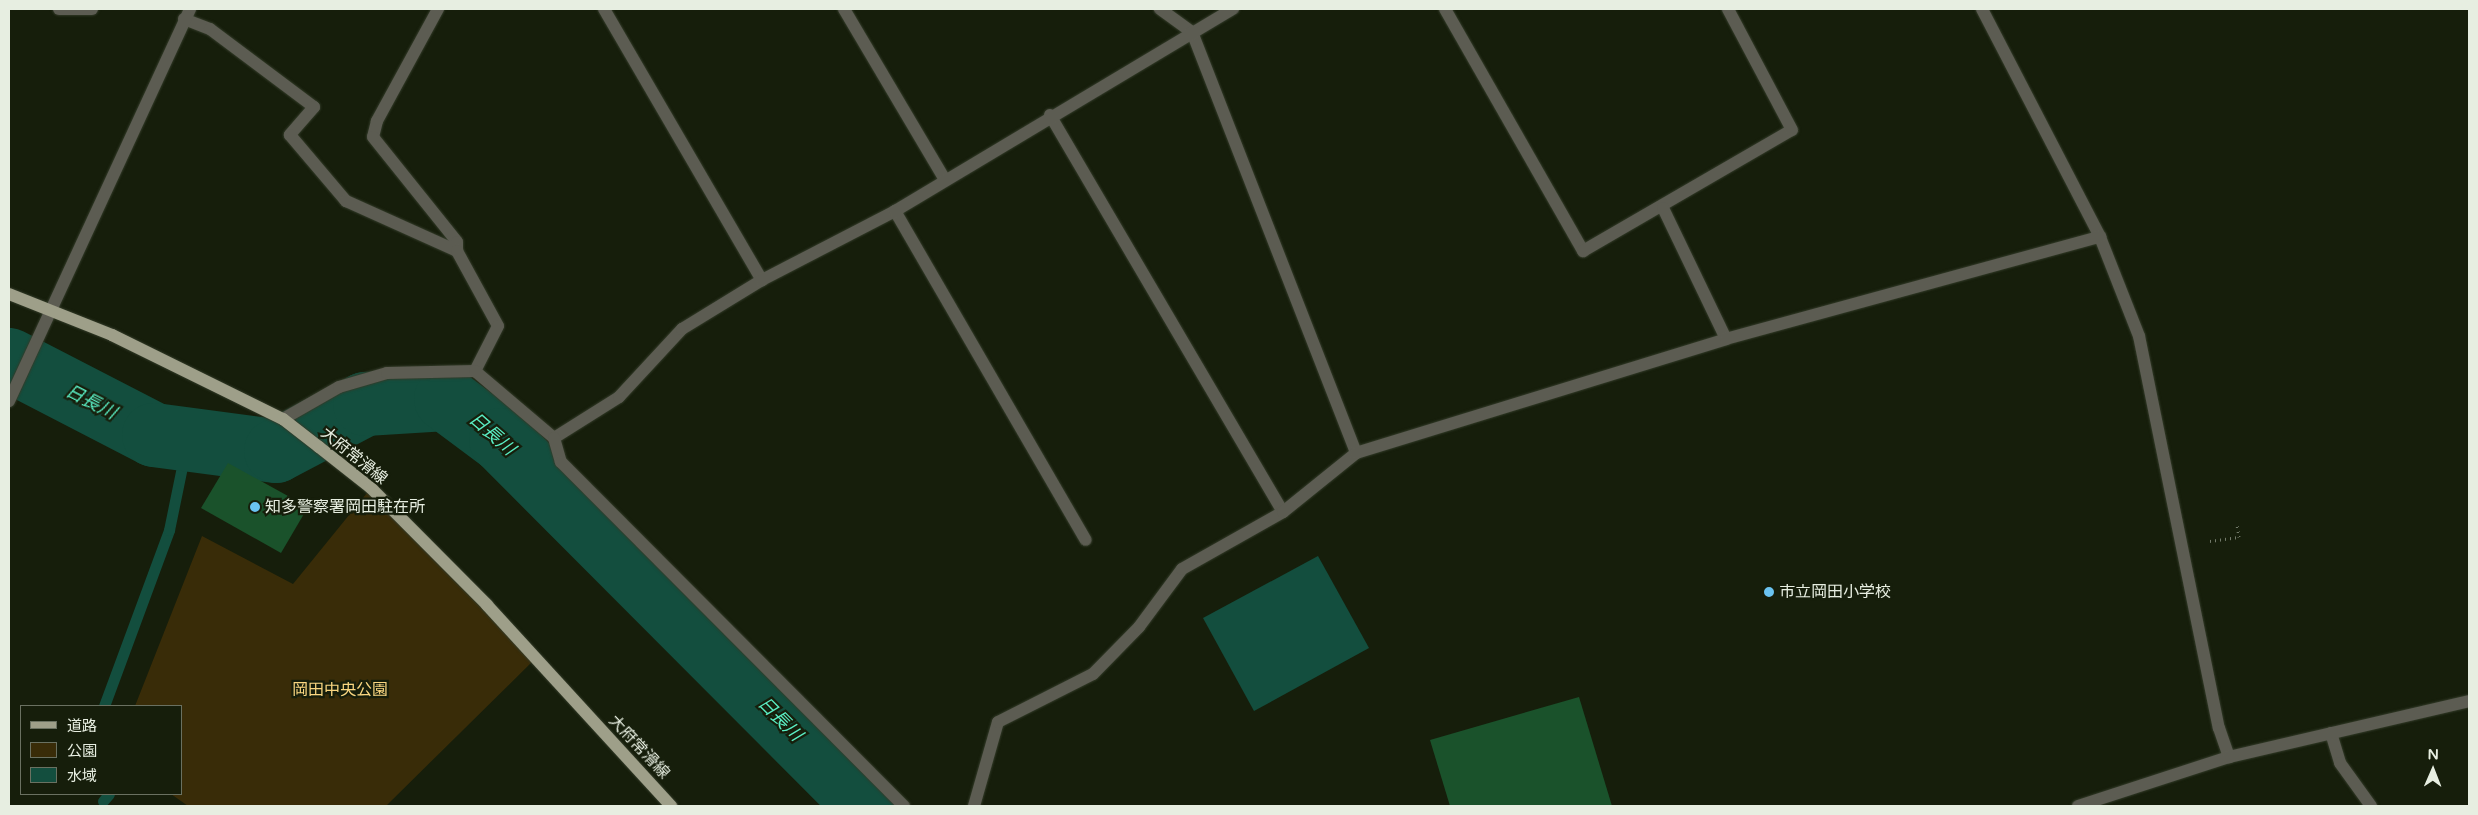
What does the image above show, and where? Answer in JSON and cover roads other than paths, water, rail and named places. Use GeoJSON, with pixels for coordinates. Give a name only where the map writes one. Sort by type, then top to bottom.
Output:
{"type":"FeatureCollection","features":[{"type":"Feature","properties":{"kind":"main road","name":"大府常滑線"},"geometry":{"type":"LineString","coordinates":[[9,294],[112,335],[287,423],[371,488],[487,605],[671,806]]}},
{"type":"Feature","properties":{"kind":"street"},"geometry":{"type":"LineString","coordinates":[[59,9],[92,9]]}},
{"type":"Feature","properties":{"kind":"street"},"geometry":{"type":"LineString","coordinates":[[438,9],[377,121],[372,137],[457,242],[457,251],[498,326],[475,371]]}},
{"type":"Feature","properties":{"kind":"street"},"geometry":{"type":"LineString","coordinates":[[604,9],[762,280]]}},
{"type":"Feature","properties":{"kind":"street"},"geometry":{"type":"LineString","coordinates":[[844,9],[944,178]]}},
{"type":"Feature","properties":{"kind":"street"},"geometry":{"type":"LineString","coordinates":[[1160,9],[1192,32],[1356,453]]}},
{"type":"Feature","properties":{"kind":"street"},"geometry":{"type":"LineString","coordinates":[[554,438],[619,397],[682,329],[762,280],[895,211],[944,178],[1234,9]]}},
{"type":"Feature","properties":{"kind":"street"},"geometry":{"type":"LineString","coordinates":[[1445,9],[1583,251],[1663,208],[1792,130],[1728,9]]}},
{"type":"Feature","properties":{"kind":"street"},"geometry":{"type":"LineString","coordinates":[[1984,9],[2100,237],[2139,336],[2219,728],[2229,757]]}},
{"type":"Feature","properties":{"kind":"street"},"geometry":{"type":"LineString","coordinates":[[9,402],[188,12],[314,107],[290,135],[346,201],[457,251]]}},
{"type":"Feature","properties":{"kind":"street"},"geometry":{"type":"LineString","coordinates":[[1050,115],[1282,512]]}},
{"type":"Feature","properties":{"kind":"street"},"geometry":{"type":"LineString","coordinates":[[1663,208],[1726,339]]}},
{"type":"Feature","properties":{"kind":"street"},"geometry":{"type":"LineString","coordinates":[[895,211],[1086,540]]}},
{"type":"Feature","properties":{"kind":"street"},"geometry":{"type":"LineString","coordinates":[[974,806],[998,722],[1094,674],[1139,627],[1182,568],[1282,512],[1356,453],[1726,339],[2100,237]]}},
{"type":"Feature","properties":{"kind":"street"},"geometry":{"type":"LineString","coordinates":[[287,423],[339,387],[387,373],[475,371],[554,438],[561,462],[904,806]]}},
{"type":"Feature","properties":{"kind":"street"},"geometry":{"type":"LineString","coordinates":[[2078,806],[2229,757],[2469,700]]}},
{"type":"Feature","properties":{"kind":"street"},"geometry":{"type":"LineString","coordinates":[[2331,733],[2340,763],[2371,806]]}},
{"type":"Feature","properties":{"kind":"water"},"geometry":{"type":"Polygon","coordinates":[[[1318,556],[1369,648],[1254,711],[1203,618],[1318,556]]]}},
{"type":"Feature","properties":{"kind":"waterway","name":"日長川"},"geometry":{"type":"LineString","coordinates":[[9,360],[154,435],[276,451],[365,404],[446,399],[501,440],[866,806]]}},
{"type":"Feature","properties":{"kind":"waterway"},"geometry":{"type":"LineString","coordinates":[[104,705],[169,530],[187,442]]}},
{"type":"Feature","properties":{"kind":"waterway"},"geometry":{"type":"LineString","coordinates":[[103,801],[108,795]]}},
{"type":"Feature","properties":{"kind":"place","name":"知多警察署岡田駐在所"},"geometry":{"type":"Point","coordinates":[255,507]}},
{"type":"Feature","properties":{"kind":"place","name":"市立岡田小学校"},"geometry":{"type":"Point","coordinates":[1769,592]}},
{"type":"Feature","properties":{"kind":"park label","name":"岡田中央公園"},"geometry":{"type":"Point","coordinates":[340,690]}}]}
